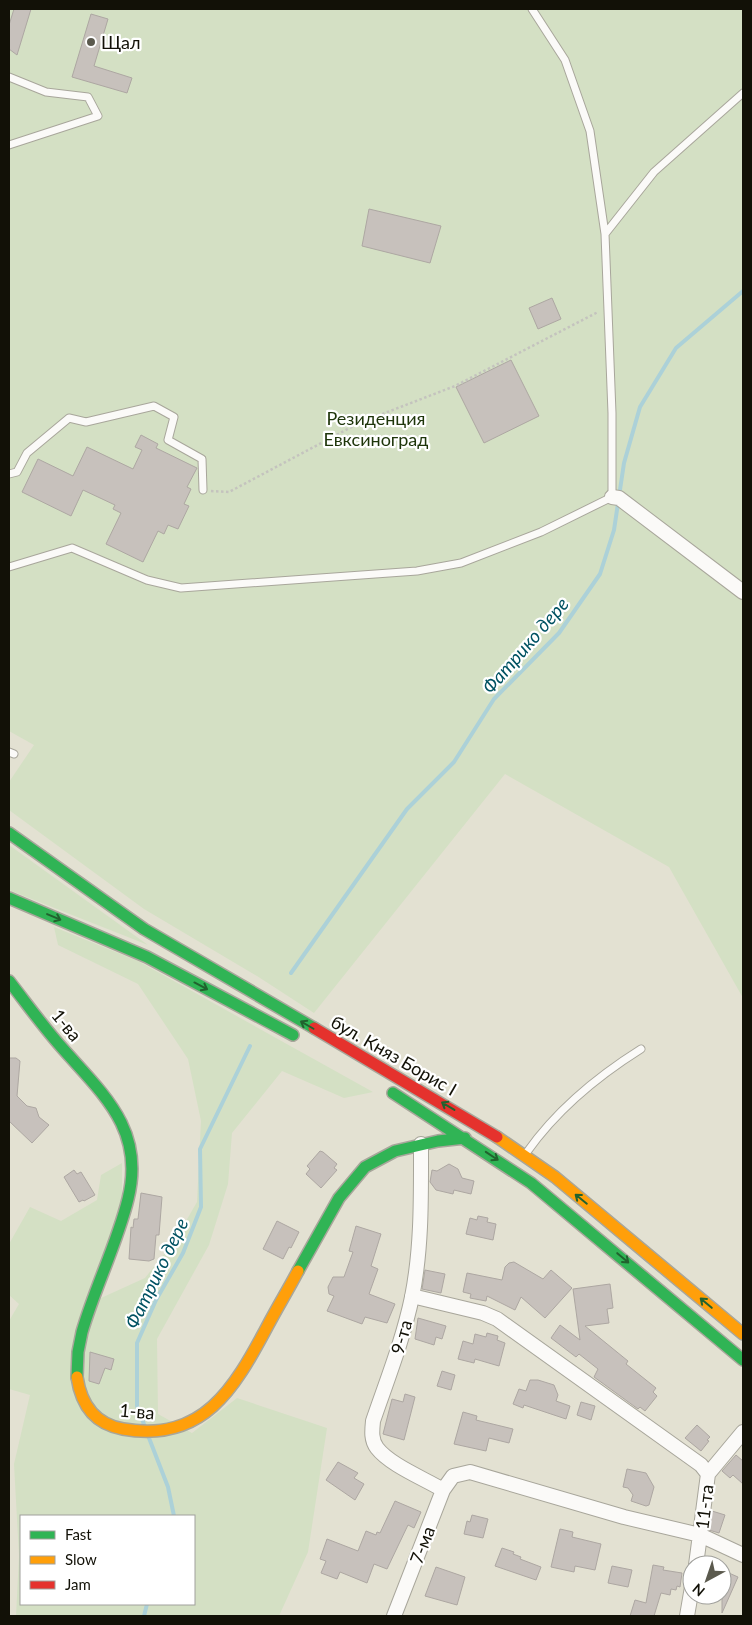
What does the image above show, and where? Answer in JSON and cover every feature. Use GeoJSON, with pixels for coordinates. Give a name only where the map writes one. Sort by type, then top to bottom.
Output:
{"type":"FeatureCollection","features":[{"type":"Feature","properties":{"kind":"main road","name":"бул. Княз Борис I"},"geometry":{"type":"LineString","coordinates":[[9,833],[144,929],[480,1125],[526,1155],[743,1334]]}},
{"type":"Feature","properties":{"kind":"main road","name":"бул. Княз Борис I"},"geometry":{"type":"LineString","coordinates":[[9,898],[147,957],[305,1042]]}},
{"type":"Feature","properties":{"kind":"main road","name":"1-ва"},"geometry":{"type":"LineString","coordinates":[[9,981],[63,1049],[111,1101],[123,1123],[133,1155],[131,1183],[123,1220],[78,1352],[76,1374],[80,1395],[90,1413],[106,1426],[132,1432],[161,1431],[186,1425],[211,1409],[228,1391],[353,1178],[374,1159],[386,1153],[421,1144],[465,1138]]}},
{"type":"Feature","properties":{"kind":"main road","name":"бул. Княз Борис I"},"geometry":{"type":"LineString","coordinates":[[386,1088],[531,1183],[743,1360]]}},
{"type":"Feature","properties":{"kind":"street"},"geometry":{"type":"LineString","coordinates":[[612,497],[619,498],[743,592]]}},
{"type":"Feature","properties":{"kind":"street","name":"9-та"},"geometry":{"type":"LineString","coordinates":[[421,1144],[420,1230],[412,1296],[401,1341],[373,1421],[372,1434],[376,1447],[387,1458],[444,1490]]}},
{"type":"Feature","properties":{"kind":"street"},"geometry":{"type":"LineString","coordinates":[[412,1296],[483,1313],[497,1319],[701,1465],[708,1474]]}},
{"type":"Feature","properties":{"kind":"street","name":"11-та"},"geometry":{"type":"LineString","coordinates":[[697,1555],[708,1474],[743,1432]]}},
{"type":"Feature","properties":{"kind":"street","name":"7-ма"},"geometry":{"type":"LineString","coordinates":[[394,1616],[444,1490],[453,1476],[470,1472],[624,1517],[700,1535]]}},
{"type":"Feature","properties":{"kind":"street"},"geometry":{"type":"LineString","coordinates":[[700,1535],[743,1555]]}},
{"type":"Feature","properties":{"kind":"lane"},"geometry":{"type":"LineString","coordinates":[[9,567],[72,548],[147,580],[181,588],[417,571],[461,563],[541,532],[612,497],[612,413],[606,234],[590,132],[565,60],[532,9]]}},
{"type":"Feature","properties":{"kind":"lane"},"geometry":{"type":"LineString","coordinates":[[9,78],[46,92],[88,97],[98,116],[9,145]]}},
{"type":"Feature","properties":{"kind":"lane"},"geometry":{"type":"LineString","coordinates":[[606,234],[654,172],[743,93]]}},
{"type":"Feature","properties":{"kind":"lane"},"geometry":{"type":"LineString","coordinates":[[9,474],[17,472],[27,453],[69,418],[86,422],[154,406],[174,417],[168,440],[202,459],[203,490]]}},
{"type":"Feature","properties":{"kind":"lane"},"geometry":{"type":"LineString","coordinates":[[526,1155],[545,1127],[615,1066],[641,1049]]}},
{"type":"Feature","properties":{"kind":"path"},"geometry":{"type":"LineString","coordinates":[[203,490],[229,492],[359,423],[456,386],[608,306]]}},
{"type":"Feature","properties":{"kind":"green space","name":"Резиденция Евксиноград"},"geometry":{"type":"Polygon","coordinates":[[[9,9],[743,9],[743,998],[669,867],[505,774],[314,1013],[257,976],[144,909],[9,810],[9,782],[34,745],[9,731],[9,9]]]}},
{"type":"Feature","properties":{"kind":"green space"},"geometry":{"type":"Polygon","coordinates":[[[9,845],[148,945],[9,890],[9,845]]]}},
{"type":"Feature","properties":{"kind":"green space"},"geometry":{"type":"Polygon","coordinates":[[[54,927],[138,961],[373,1092],[344,1098],[282,1071],[232,1133],[228,1184],[209,1245],[157,1339],[158,1414],[192,1433],[237,1398],[327,1428],[308,1552],[279,1616],[16,1616],[19,1556],[14,1464],[30,1395],[9,1389],[9,1321],[19,1304],[9,1295],[9,1244],[30,1207],[61,1221],[97,1200],[101,1175],[122,1163],[122,1196],[101,1298],[145,1278],[175,1240],[197,1202],[201,1121],[188,1059],[138,984],[58,945],[54,927]]]}},
{"type":"Feature","properties":{"kind":"building"},"geometry":{"type":"Polygon","coordinates":[[[14,9],[31,9],[17,55],[9,49],[9,25],[14,9]]]}},
{"type":"Feature","properties":{"kind":"building","name":"Щал"},"geometry":{"type":"Polygon","coordinates":[[[91,14],[108,19],[94,66],[132,78],[127,93],[72,77],[91,14]]]}},
{"type":"Feature","properties":{"kind":"building"},"geometry":{"type":"Polygon","coordinates":[[[369,209],[441,226],[430,263],[362,246],[369,209]]]}},
{"type":"Feature","properties":{"kind":"building"},"geometry":{"type":"Polygon","coordinates":[[[552,298],[561,319],[538,329],[529,308],[552,298]]]}},
{"type":"Feature","properties":{"kind":"building"},"geometry":{"type":"Polygon","coordinates":[[[511,360],[539,416],[484,443],[456,387],[511,360]]]}},
{"type":"Feature","properties":{"kind":"building"},"geometry":{"type":"Polygon","coordinates":[[[141,435],[158,444],[156,448],[197,468],[187,487],[191,489],[184,504],[189,506],[178,529],[168,525],[164,534],[158,531],[143,562],[106,544],[121,513],[113,509],[115,505],[83,490],[71,516],[22,492],[38,459],[73,476],[87,447],[133,469],[142,450],[135,447],[141,435]]]}},
{"type":"Feature","properties":{"kind":"building"},"geometry":{"type":"Polygon","coordinates":[[[9,1058],[16,1058],[20,1061],[17,1096],[27,1106],[36,1108],[39,1117],[49,1125],[32,1143],[9,1121],[9,1058]]]}},
{"type":"Feature","properties":{"kind":"building"},"geometry":{"type":"Polygon","coordinates":[[[320,1151],[337,1164],[334,1168],[337,1170],[321,1188],[306,1174],[310,1169],[307,1166],[320,1151]]]}},
{"type":"Feature","properties":{"kind":"building"},"geometry":{"type":"Polygon","coordinates":[[[449,1164],[458,1169],[462,1178],[474,1181],[471,1194],[454,1190],[453,1194],[436,1190],[430,1182],[432,1170],[437,1171],[449,1164]]]}},
{"type":"Feature","properties":{"kind":"building"},"geometry":{"type":"Polygon","coordinates":[[[74,1170],[77,1174],[81,1172],[95,1195],[79,1202],[64,1177],[74,1170]]]}},
{"type":"Feature","properties":{"kind":"building"},"geometry":{"type":"Polygon","coordinates":[[[141,1193],[162,1197],[159,1235],[156,1235],[154,1259],[149,1261],[129,1259],[131,1227],[133,1228],[134,1219],[138,1219],[141,1193]]]}},
{"type":"Feature","properties":{"kind":"building"},"geometry":{"type":"Polygon","coordinates":[[[478,1216],[488,1218],[487,1222],[496,1224],[493,1240],[466,1234],[470,1218],[477,1220],[478,1216]]]}},
{"type":"Feature","properties":{"kind":"building"},"geometry":{"type":"Polygon","coordinates":[[[277,1221],[299,1232],[283,1259],[263,1249],[277,1221]]]}},
{"type":"Feature","properties":{"kind":"building"},"geometry":{"type":"Polygon","coordinates":[[[356,1226],[381,1234],[371,1266],[378,1269],[369,1294],[395,1304],[387,1323],[365,1317],[362,1324],[327,1311],[334,1296],[329,1294],[328,1287],[333,1277],[344,1277],[353,1252],[349,1251],[356,1226]]]}},
{"type":"Feature","properties":{"kind":"building"},"geometry":{"type":"Polygon","coordinates":[[[514,1262],[543,1279],[551,1270],[572,1288],[545,1318],[521,1297],[515,1310],[487,1296],[486,1301],[470,1298],[471,1294],[463,1292],[467,1273],[502,1280],[505,1267],[509,1263],[514,1262]]]}},
{"type":"Feature","properties":{"kind":"building"},"geometry":{"type":"Polygon","coordinates":[[[425,1270],[445,1274],[441,1293],[422,1289],[425,1270]]]}},
{"type":"Feature","properties":{"kind":"building"},"geometry":{"type":"Polygon","coordinates":[[[610,1284],[613,1308],[607,1309],[609,1323],[585,1326],[628,1361],[626,1364],[656,1388],[653,1392],[657,1396],[645,1411],[640,1407],[638,1409],[594,1377],[598,1369],[579,1354],[576,1357],[551,1338],[560,1325],[580,1340],[573,1289],[610,1284]]]}},
{"type":"Feature","properties":{"kind":"building"},"geometry":{"type":"Polygon","coordinates":[[[418,1318],[446,1326],[442,1339],[436,1337],[434,1345],[415,1339],[418,1318]]]}},
{"type":"Feature","properties":{"kind":"building"},"geometry":{"type":"Polygon","coordinates":[[[487,1333],[498,1336],[497,1340],[505,1343],[499,1366],[475,1359],[474,1363],[458,1359],[463,1341],[473,1344],[475,1334],[486,1337],[487,1333]]]}},
{"type":"Feature","properties":{"kind":"building"},"geometry":{"type":"Polygon","coordinates":[[[90,1352],[114,1359],[111,1370],[105,1368],[99,1384],[89,1381],[90,1352]]]}},
{"type":"Feature","properties":{"kind":"building"},"geometry":{"type":"Polygon","coordinates":[[[442,1371],[455,1375],[451,1390],[437,1386],[442,1371]]]}},
{"type":"Feature","properties":{"kind":"building"},"geometry":{"type":"Polygon","coordinates":[[[530,1380],[538,1380],[554,1385],[558,1395],[556,1401],[570,1406],[566,1419],[524,1405],[523,1408],[513,1404],[519,1389],[526,1391],[530,1380]]]}},
{"type":"Feature","properties":{"kind":"building"},"geometry":{"type":"Polygon","coordinates":[[[405,1394],[415,1397],[404,1440],[383,1434],[392,1399],[403,1402],[405,1394]]]}},
{"type":"Feature","properties":{"kind":"building"},"geometry":{"type":"Polygon","coordinates":[[[581,1402],[595,1406],[591,1420],[577,1415],[581,1402]]]}},
{"type":"Feature","properties":{"kind":"building"},"geometry":{"type":"Polygon","coordinates":[[[463,1412],[477,1416],[476,1420],[513,1429],[509,1443],[489,1438],[486,1451],[454,1444],[463,1412]]]}},
{"type":"Feature","properties":{"kind":"building"},"geometry":{"type":"Polygon","coordinates":[[[697,1425],[710,1437],[701,1451],[685,1438],[697,1425]]]}},
{"type":"Feature","properties":{"kind":"building"},"geometry":{"type":"Polygon","coordinates":[[[736,1455],[743,1461],[743,1484],[733,1475],[730,1478],[722,1471],[736,1455]]]}},
{"type":"Feature","properties":{"kind":"building"},"geometry":{"type":"Polygon","coordinates":[[[338,1462],[358,1473],[354,1478],[364,1484],[355,1500],[326,1480],[338,1462]]]}},
{"type":"Feature","properties":{"kind":"building"},"geometry":{"type":"Polygon","coordinates":[[[627,1469],[646,1473],[654,1487],[649,1505],[646,1506],[631,1501],[633,1495],[628,1488],[623,1487],[627,1469]]]}},
{"type":"Feature","properties":{"kind":"building"},"geometry":{"type":"Polygon","coordinates":[[[395,1501],[421,1512],[414,1528],[408,1525],[387,1569],[374,1564],[367,1583],[340,1572],[337,1579],[321,1573],[326,1561],[320,1559],[327,1539],[358,1551],[366,1531],[376,1535],[377,1532],[380,1533],[395,1501]]]}},
{"type":"Feature","properties":{"kind":"building"},"geometry":{"type":"Polygon","coordinates":[[[712,1511],[725,1515],[719,1533],[709,1530],[712,1511]]]}},
{"type":"Feature","properties":{"kind":"building"},"geometry":{"type":"Polygon","coordinates":[[[472,1515],[488,1519],[483,1538],[464,1534],[467,1521],[470,1522],[472,1515]]]}},
{"type":"Feature","properties":{"kind":"building"},"geometry":{"type":"Polygon","coordinates":[[[560,1529],[573,1532],[572,1537],[601,1544],[595,1570],[575,1566],[574,1572],[551,1567],[560,1529]]]}},
{"type":"Feature","properties":{"kind":"building"},"geometry":{"type":"Polygon","coordinates":[[[502,1548],[514,1552],[513,1554],[521,1557],[520,1559],[541,1567],[536,1580],[495,1566],[502,1548]]]}},
{"type":"Feature","properties":{"kind":"building"},"geometry":{"type":"Polygon","coordinates":[[[653,1565],[664,1567],[663,1570],[682,1573],[680,1587],[677,1586],[676,1590],[671,1589],[670,1595],[661,1593],[654,1616],[630,1616],[635,1600],[646,1603],[653,1565]]]}},
{"type":"Feature","properties":{"kind":"building"},"geometry":{"type":"Polygon","coordinates":[[[612,1566],[632,1570],[628,1587],[608,1583],[612,1566]]]}},
{"type":"Feature","properties":{"kind":"building"},"geometry":{"type":"Polygon","coordinates":[[[436,1567],[465,1577],[457,1605],[425,1596],[436,1567]]]}},
{"type":"Feature","properties":{"kind":"building"},"geometry":{"type":"Polygon","coordinates":[[[732,1574],[738,1577],[732,1590],[732,1574]]]}},
{"type":"Feature","properties":{"kind":"waterway","name":"Фатрико дере"},"geometry":{"type":"LineString","coordinates":[[291,973],[407,809],[454,762],[494,699],[559,633],[600,574],[614,530],[624,463],[640,407],[676,348],[743,291]]}},
{"type":"Feature","properties":{"kind":"waterway","name":"Фатрико дере"},"geometry":{"type":"LineString","coordinates":[[145,1427],[137,1406],[137,1343],[156,1300],[183,1253],[201,1207],[200,1149],[250,1046]]}},
{"type":"Feature","properties":{"kind":"waterway","name":"Фатрико дере"},"geometry":{"type":"LineString","coordinates":[[149,1438],[168,1487],[174,1515]]}},
{"type":"Feature","properties":{"kind":"waterway","name":"Фатрико дере"},"geometry":{"type":"LineString","coordinates":[[144,1616],[147,1605]]}},
{"type":"Feature","properties":{"kind":"traffic: fast"},"geometry":{"type":"LineString","coordinates":[[9,833],[144,929],[314,1028]]}},
{"type":"Feature","properties":{"kind":"traffic: fast"},"geometry":{"type":"LineString","coordinates":[[9,898],[147,957],[293,1035]]}},
{"type":"Feature","properties":{"kind":"traffic: fast"},"geometry":{"type":"LineString","coordinates":[[9,981],[50,1033],[107,1099],[118,1116],[126,1134],[131,1154],[132,1175],[128,1199],[82,1332],[78,1352],[77,1377]]}},
{"type":"Feature","properties":{"kind":"traffic: fast"},"geometry":{"type":"LineString","coordinates":[[393,1093],[531,1183],[743,1360]]}},
{"type":"Feature","properties":{"kind":"traffic: fast"},"geometry":{"type":"LineString","coordinates":[[298,1271],[339,1198],[365,1167],[395,1151],[438,1141],[465,1138]]}},
{"type":"Feature","properties":{"kind":"traffic: slow"},"geometry":{"type":"LineString","coordinates":[[497,1137],[555,1177],[743,1334]]}},
{"type":"Feature","properties":{"kind":"traffic: slow"},"geometry":{"type":"LineString","coordinates":[[77,1377],[86,1404],[104,1423],[123,1429],[151,1431],[175,1428],[195,1419],[213,1406],[242,1371],[298,1271]]}},
{"type":"Feature","properties":{"kind":"traffic: jam"},"geometry":{"type":"LineString","coordinates":[[314,1028],[497,1137]]}},
{"type":"Feature","properties":{"kind":"place","name":"Щал"},"geometry":{"type":"Point","coordinates":[91,42]}}]}
